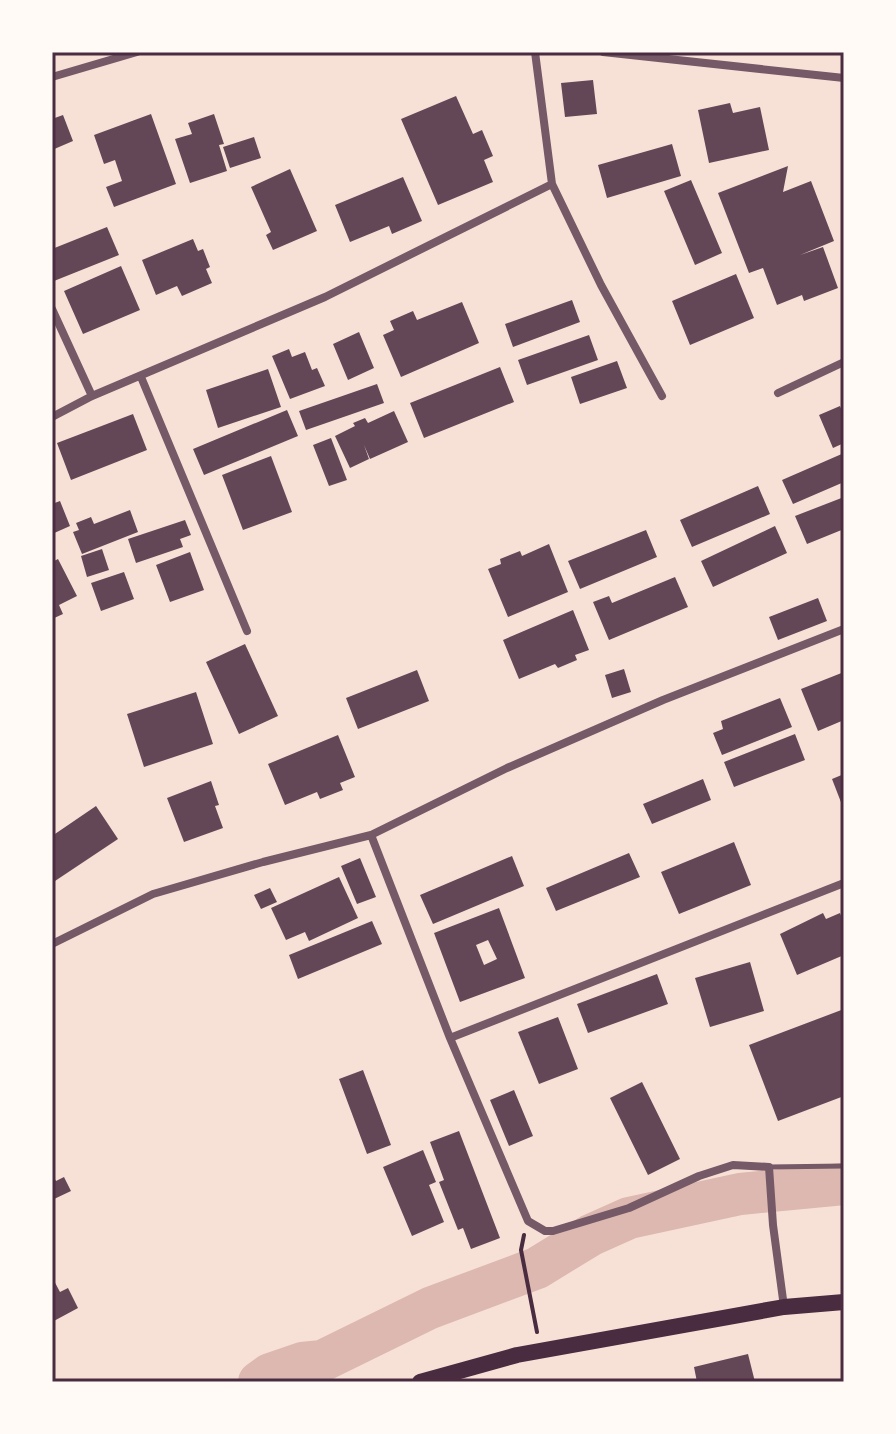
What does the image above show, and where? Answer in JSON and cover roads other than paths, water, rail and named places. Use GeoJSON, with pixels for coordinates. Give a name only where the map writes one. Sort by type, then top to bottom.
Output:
{"type":"FeatureCollection","features":[{"type":"Feature","properties":{"kind":"main road"},"geometry":{"type":"LineString","coordinates":[[420,1382],[462,1369],[540,1352],[784,1307],[844,1302]]}},
{"type":"Feature","properties":{"kind":"street"},"geometry":{"type":"LineString","coordinates":[[52,77],[137,52]]}},
{"type":"Feature","properties":{"kind":"street"},"geometry":{"type":"LineString","coordinates":[[535,52],[552,184],[601,285],[662,396]]}},
{"type":"Feature","properties":{"kind":"street"},"geometry":{"type":"LineString","coordinates":[[603,52],[844,78]]}},
{"type":"Feature","properties":{"kind":"street"},"geometry":{"type":"LineString","coordinates":[[52,417],[92,396],[325,297],[552,184]]}},
{"type":"Feature","properties":{"kind":"street"},"geometry":{"type":"LineString","coordinates":[[52,309],[92,396]]}},
{"type":"Feature","properties":{"kind":"street"},"geometry":{"type":"LineString","coordinates":[[778,393],[844,362]]}},
{"type":"Feature","properties":{"kind":"street"},"geometry":{"type":"LineString","coordinates":[[141,377],[247,631]]}},
{"type":"Feature","properties":{"kind":"street"},"geometry":{"type":"LineString","coordinates":[[52,944],[153,894],[371,835],[507,768],[844,629]]}},
{"type":"Feature","properties":{"kind":"street"},"geometry":{"type":"LineString","coordinates":[[371,835],[450,1038],[528,1221],[545,1231],[629,1208],[699,1176],[733,1165],[769,1172],[784,1307]]}},
{"type":"Feature","properties":{"kind":"street"},"geometry":{"type":"LineString","coordinates":[[450,1038],[844,883]]}},
{"type":"Feature","properties":{"kind":"lane"},"geometry":{"type":"LineString","coordinates":[[769,1172],[844,1166]]}},
{"type":"Feature","properties":{"kind":"waterway"},"geometry":{"type":"LineString","coordinates":[[259,1382],[270,1374],[302,1363],[322,1361],[430,1308],[537,1268],[591,1235],[629,1218],[740,1194],[844,1184]]}}]}
